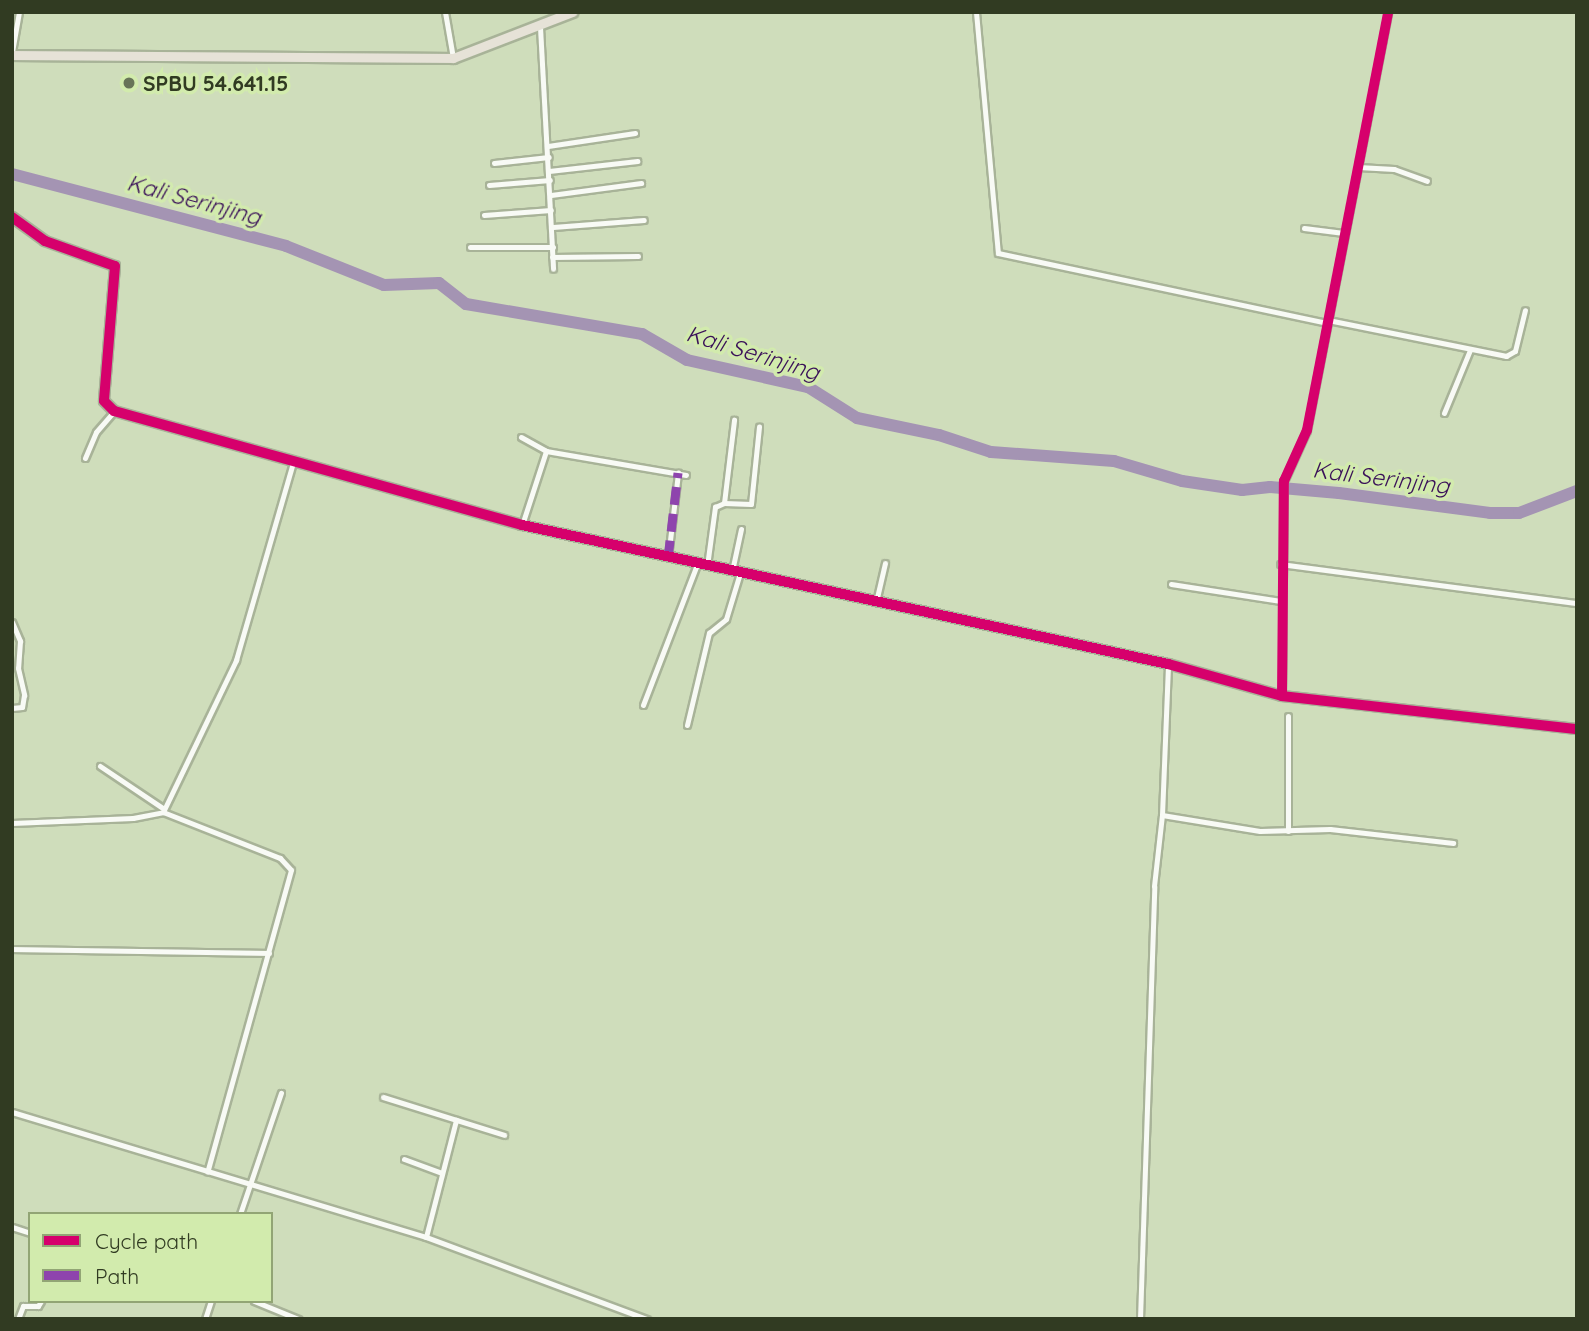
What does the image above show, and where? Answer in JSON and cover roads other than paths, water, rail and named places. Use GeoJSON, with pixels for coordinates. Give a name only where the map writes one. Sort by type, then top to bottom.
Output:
{"type":"FeatureCollection","features":[{"type":"Feature","properties":{"kind":"main road"},"geometry":{"type":"LineString","coordinates":[[12,53],[453,58],[540,27],[572,12]]}},
{"type":"Feature","properties":{"kind":"street"},"geometry":{"type":"LineString","coordinates":[[12,53],[19,12]]}},
{"type":"Feature","properties":{"kind":"street"},"geometry":{"type":"LineString","coordinates":[[445,12],[453,58]]}},
{"type":"Feature","properties":{"kind":"street"},"geometry":{"type":"LineString","coordinates":[[976,12],[998,253],[1470,350],[1512,354],[1525,310]]}},
{"type":"Feature","properties":{"kind":"street"},"geometry":{"type":"LineString","coordinates":[[1282,696],[1280,564],[1284,481],[1306,436],[1388,12]]}},
{"type":"Feature","properties":{"kind":"street"},"geometry":{"type":"LineString","coordinates":[[540,27],[553,227],[552,269]]}},
{"type":"Feature","properties":{"kind":"street"},"geometry":{"type":"LineString","coordinates":[[548,146],[635,133]]}},
{"type":"Feature","properties":{"kind":"street"},"geometry":{"type":"LineString","coordinates":[[494,163],[549,157]]}},
{"type":"Feature","properties":{"kind":"street"},"geometry":{"type":"LineString","coordinates":[[549,171],[637,161]]}},
{"type":"Feature","properties":{"kind":"street"},"geometry":{"type":"LineString","coordinates":[[1358,167],[1394,169],[1427,181]]}},
{"type":"Feature","properties":{"kind":"street"},"geometry":{"type":"LineString","coordinates":[[489,185],[550,180]]}},
{"type":"Feature","properties":{"kind":"street"},"geometry":{"type":"LineString","coordinates":[[551,195],[641,183]]}},
{"type":"Feature","properties":{"kind":"street"},"geometry":{"type":"LineString","coordinates":[[484,215],[551,210]]}},
{"type":"Feature","properties":{"kind":"street"},"geometry":{"type":"LineString","coordinates":[[12,217],[45,241],[115,266],[104,401],[114,411],[522,524],[668,558],[1168,664],[1282,696],[1577,729]]}},
{"type":"Feature","properties":{"kind":"street"},"geometry":{"type":"LineString","coordinates":[[553,227],[643,220]]}},
{"type":"Feature","properties":{"kind":"street"},"geometry":{"type":"LineString","coordinates":[[1304,228],[1344,233]]}},
{"type":"Feature","properties":{"kind":"street"},"geometry":{"type":"LineString","coordinates":[[470,247],[552,247]]}},
{"type":"Feature","properties":{"kind":"street"},"geometry":{"type":"LineString","coordinates":[[552,257],[638,256]]}},
{"type":"Feature","properties":{"kind":"street"},"geometry":{"type":"LineString","coordinates":[[1444,414],[1470,350]]}},
{"type":"Feature","properties":{"kind":"street"},"geometry":{"type":"LineString","coordinates":[[85,458],[96,432],[114,411]]}},
{"type":"Feature","properties":{"kind":"street"},"geometry":{"type":"LineString","coordinates":[[724,503],[734,420]]}},
{"type":"Feature","properties":{"kind":"street"},"geometry":{"type":"LineString","coordinates":[[708,566],[715,507],[724,503],[751,504],[759,426]]}},
{"type":"Feature","properties":{"kind":"street"},"geometry":{"type":"LineString","coordinates":[[521,437],[547,451],[686,475]]}},
{"type":"Feature","properties":{"kind":"street"},"geometry":{"type":"LineString","coordinates":[[522,524],[547,451]]}},
{"type":"Feature","properties":{"kind":"street"},"geometry":{"type":"LineString","coordinates":[[12,823],[133,818],[163,810],[236,660],[293,462]]}},
{"type":"Feature","properties":{"kind":"street"},"geometry":{"type":"LineString","coordinates":[[668,558],[678,473]]}},
{"type":"Feature","properties":{"kind":"street"},"geometry":{"type":"LineString","coordinates":[[687,724],[709,633],[726,620],[741,530]]}},
{"type":"Feature","properties":{"kind":"street"},"geometry":{"type":"LineString","coordinates":[[876,601],[885,563]]}},
{"type":"Feature","properties":{"kind":"street"},"geometry":{"type":"LineString","coordinates":[[643,705],[697,564]]}},
{"type":"Feature","properties":{"kind":"street"},"geometry":{"type":"LineString","coordinates":[[1280,564],[1577,603]]}},
{"type":"Feature","properties":{"kind":"street"},"geometry":{"type":"LineString","coordinates":[[1171,584],[1281,601]]}},
{"type":"Feature","properties":{"kind":"street"},"geometry":{"type":"LineString","coordinates":[[12,622],[20,641],[18,668],[24,695],[22,707],[12,708]]}},
{"type":"Feature","properties":{"kind":"street"},"geometry":{"type":"LineString","coordinates":[[1140,1319],[1154,886],[1162,816],[1168,664]]}},
{"type":"Feature","properties":{"kind":"street"},"geometry":{"type":"LineString","coordinates":[[1288,716],[1288,831]]}},
{"type":"Feature","properties":{"kind":"street"},"geometry":{"type":"LineString","coordinates":[[100,766],[163,810],[289,864],[291,877],[208,1172]]}},
{"type":"Feature","properties":{"kind":"street"},"geometry":{"type":"LineString","coordinates":[[1162,816],[1288,831],[1330,829],[1453,843]]}},
{"type":"Feature","properties":{"kind":"street"},"geometry":{"type":"LineString","coordinates":[[12,949],[269,953]]}},
{"type":"Feature","properties":{"kind":"street"},"geometry":{"type":"LineString","coordinates":[[241,1212],[281,1093]]}},
{"type":"Feature","properties":{"kind":"street"},"geometry":{"type":"LineString","coordinates":[[383,1097],[504,1135]]}},
{"type":"Feature","properties":{"kind":"street"},"geometry":{"type":"LineString","coordinates":[[12,1112],[426,1237],[647,1319]]}},
{"type":"Feature","properties":{"kind":"street"},"geometry":{"type":"LineString","coordinates":[[426,1237],[456,1120]]}},
{"type":"Feature","properties":{"kind":"street"},"geometry":{"type":"LineString","coordinates":[[404,1159],[442,1173]]}},
{"type":"Feature","properties":{"kind":"street"},"geometry":{"type":"LineString","coordinates":[[18,1319],[23,1306],[38,1306],[40,1303]]}},
{"type":"Feature","properties":{"kind":"street"},"geometry":{"type":"LineString","coordinates":[[259,1303],[298,1319]]}},
{"type":"Feature","properties":{"kind":"waterway","name":"Kali Serinjing"},"geometry":{"type":"LineString","coordinates":[[12,174],[286,246],[384,285],[439,283],[466,304],[642,334],[687,360],[808,387],[857,418],[939,435],[991,452],[1114,461],[1182,481],[1242,490],[1270,487],[1339,493],[1490,513],[1519,513],[1577,491]]}},
{"type":"Feature","properties":{"kind":"place","name":"SPBU 54.641.15"},"geometry":{"type":"Point","coordinates":[129,83]}}]}
